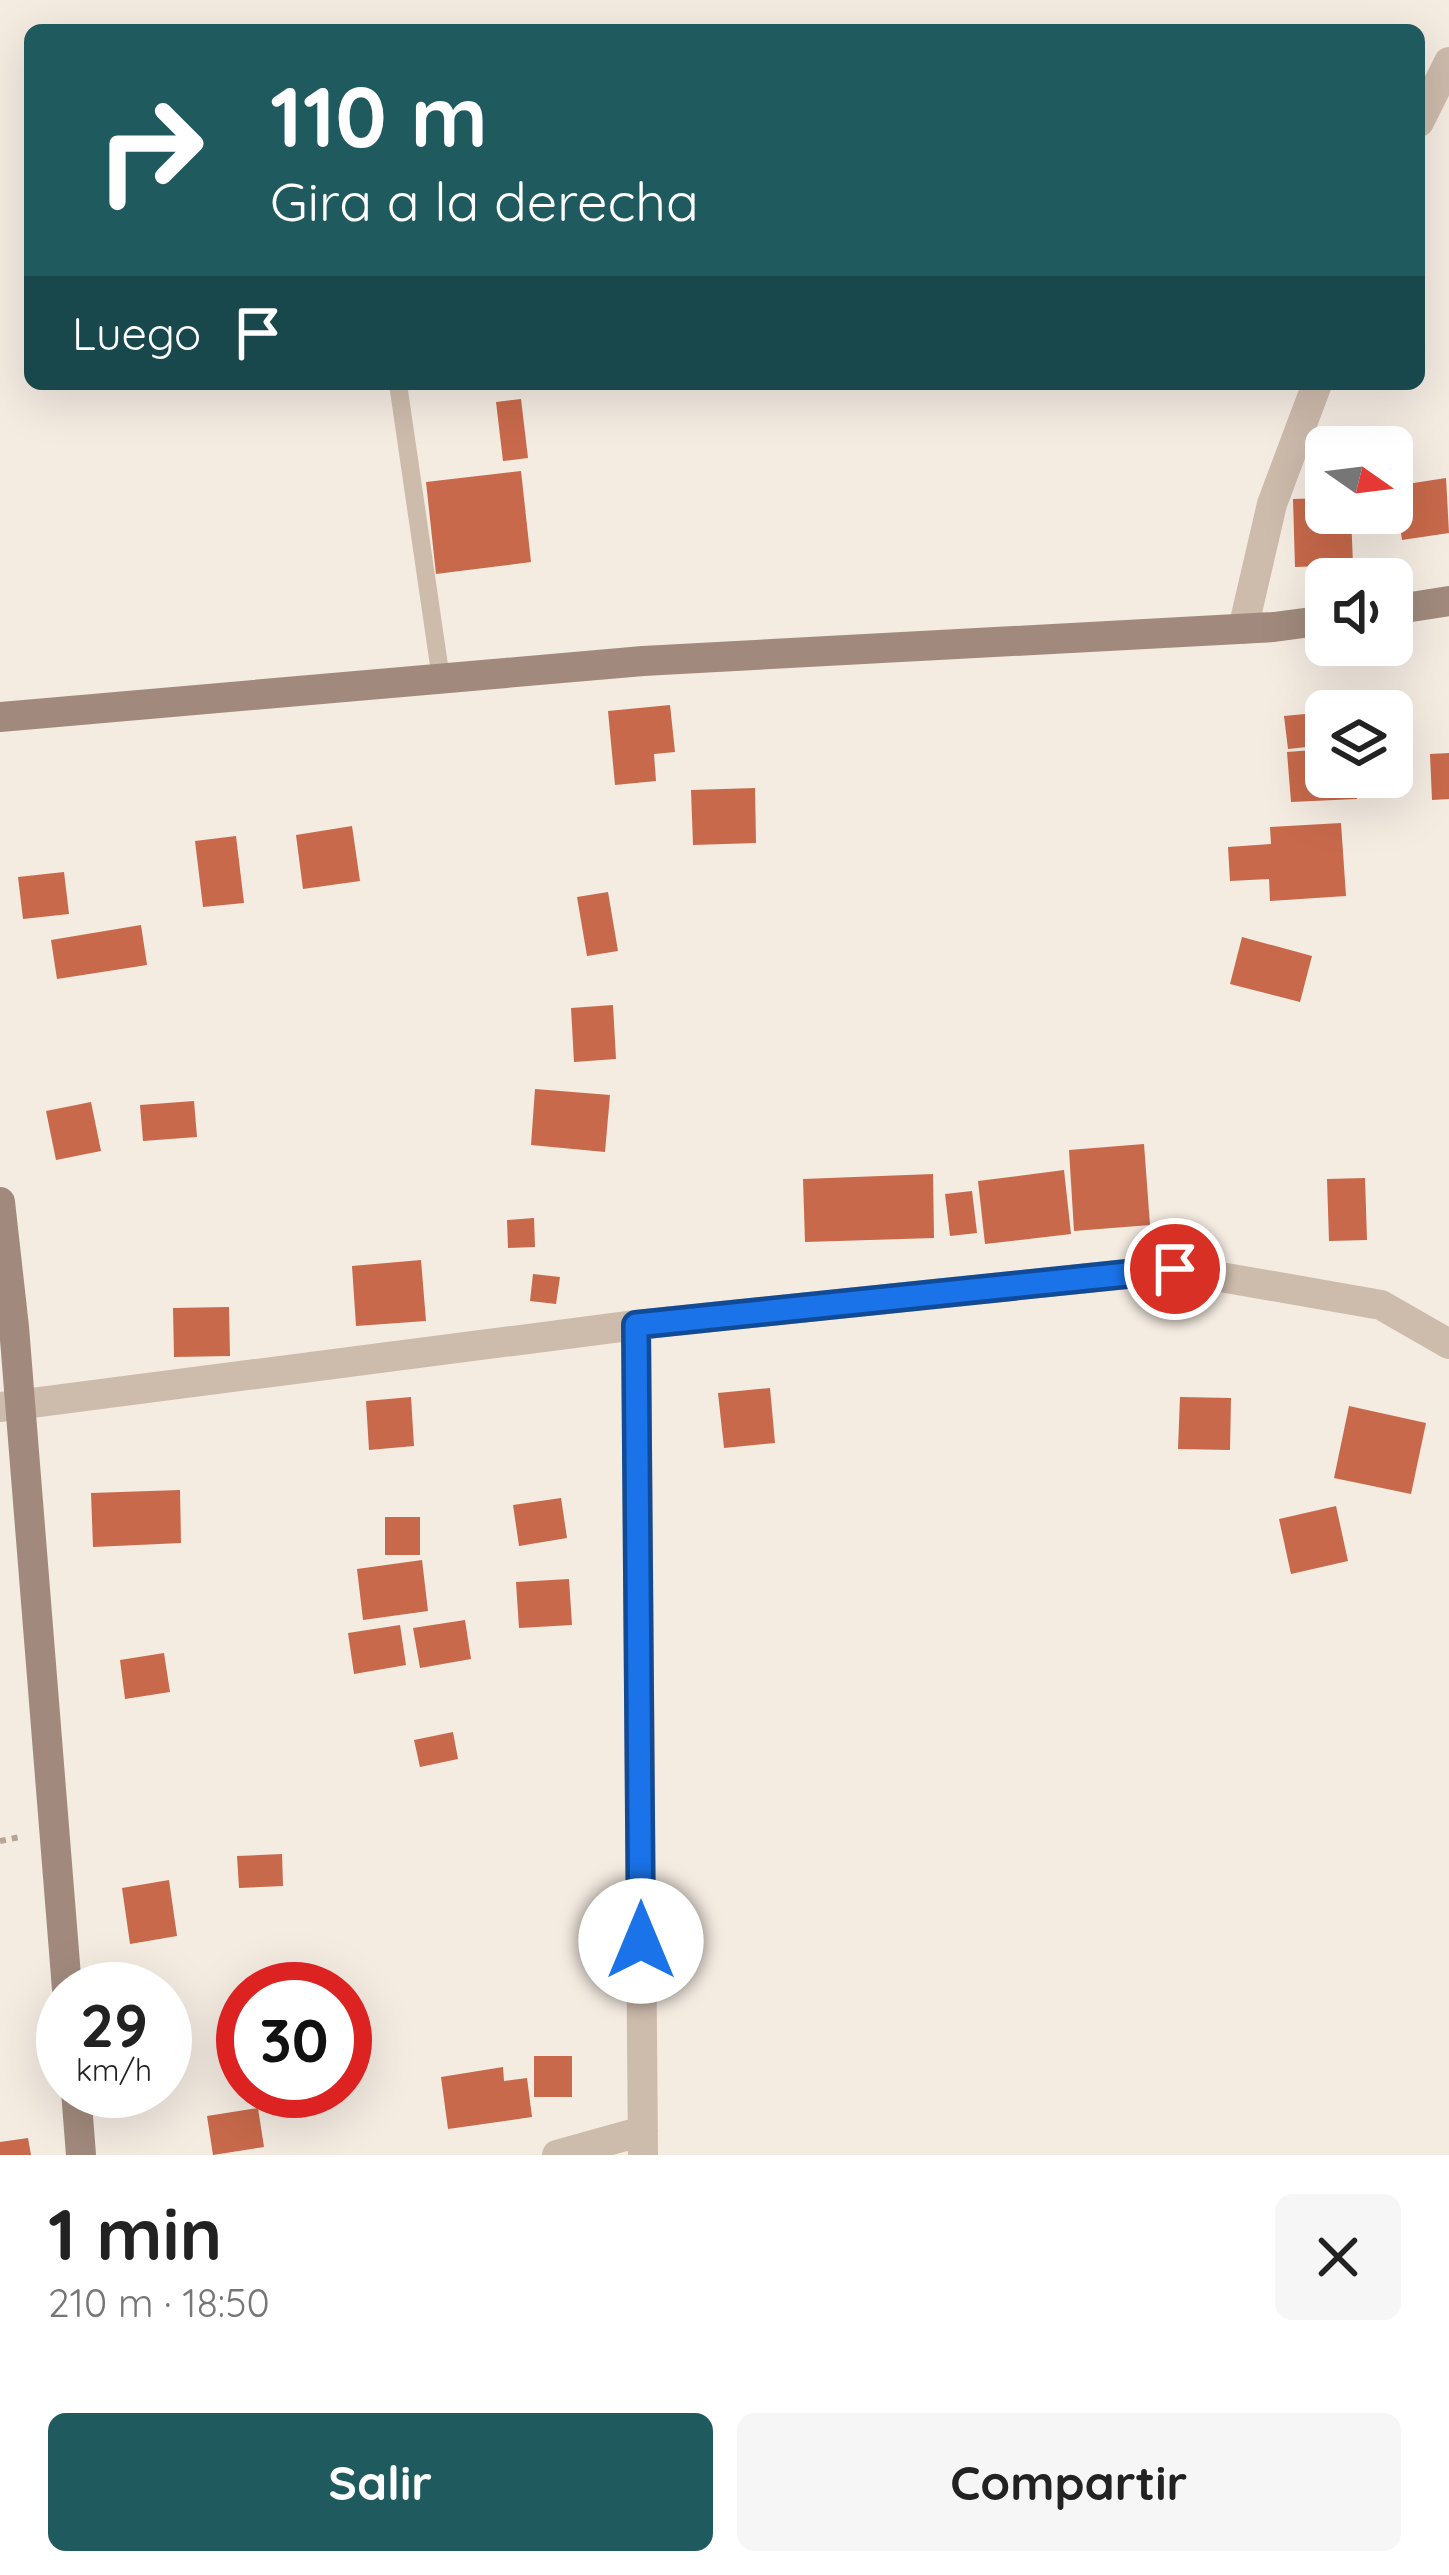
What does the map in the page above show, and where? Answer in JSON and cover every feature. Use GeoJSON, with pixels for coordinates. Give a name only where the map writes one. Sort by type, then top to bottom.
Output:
{"type":"FeatureCollection","features":[{"type":"Feature","properties":{"kind":"street"},"geometry":{"type":"LineString","coordinates":[[1425,110],[1449,62]]}},
{"type":"Feature","properties":{"kind":"street"},"geometry":{"type":"LineString","coordinates":[[1243,629],[1272,504],[1315,390]]}},
{"type":"Feature","properties":{"kind":"street"},"geometry":{"type":"LineString","coordinates":[[1413,607],[1449,601]]}},
{"type":"Feature","properties":{"kind":"street"},"geometry":{"type":"LineString","coordinates":[[0,716],[643,661],[1305,622]]}},
{"type":"Feature","properties":{"kind":"street"},"geometry":{"type":"LineString","coordinates":[[0,1202],[10,1406],[64,1962]]}},
{"type":"Feature","properties":{"kind":"street"},"geometry":{"type":"LineString","coordinates":[[10,1406],[636,1325],[1175,1269],[1381,1305],[1449,1344]]}},
{"type":"Feature","properties":{"kind":"street"},"geometry":{"type":"LineString","coordinates":[[556,2155],[643,2143],[636,1325]]}},
{"type":"Feature","properties":{"kind":"street"},"geometry":{"type":"LineString","coordinates":[[78,2118],[81,2155]]}},
{"type":"Feature","properties":{"kind":"lane"},"geometry":{"type":"LineString","coordinates":[[399,390],[441,679]]}},
{"type":"Feature","properties":{"kind":"building"},"geometry":{"type":"Polygon","coordinates":[[[521,399],[528,458],[503,461],[496,402],[521,399]]]}},
{"type":"Feature","properties":{"kind":"building"},"geometry":{"type":"Polygon","coordinates":[[[521,471],[531,562],[436,574],[426,482],[521,471]]]}},
{"type":"Feature","properties":{"kind":"building"},"geometry":{"type":"Polygon","coordinates":[[[1446,478],[1449,533],[1402,540],[1401,534],[1413,534],[1413,483],[1446,478]]]}},
{"type":"Feature","properties":{"kind":"building"},"geometry":{"type":"Polygon","coordinates":[[[1293,499],[1305,499],[1305,534],[1352,534],[1353,558],[1305,558],[1305,567],[1295,567],[1293,499]]]}},
{"type":"Feature","properties":{"kind":"building"},"geometry":{"type":"Polygon","coordinates":[[[670,705],[675,752],[654,754],[656,781],[615,785],[608,711],[670,705]]]}},
{"type":"Feature","properties":{"kind":"building"},"geometry":{"type":"Polygon","coordinates":[[[1305,714],[1305,747],[1288,749],[1284,716],[1305,714]]]}},
{"type":"Feature","properties":{"kind":"building"},"geometry":{"type":"Polygon","coordinates":[[[1305,751],[1305,798],[1357,799],[1291,802],[1287,752],[1305,751]]]}},
{"type":"Feature","properties":{"kind":"building"},"geometry":{"type":"Polygon","coordinates":[[[1449,753],[1449,799],[1432,800],[1430,754],[1449,753]]]}},
{"type":"Feature","properties":{"kind":"building"},"geometry":{"type":"Polygon","coordinates":[[[755,788],[756,843],[693,845],[691,790],[755,788]]]}},
{"type":"Feature","properties":{"kind":"building"},"geometry":{"type":"Polygon","coordinates":[[[1341,823],[1346,896],[1270,901],[1269,879],[1230,881],[1228,847],[1271,844],[1270,827],[1341,823]]]}},
{"type":"Feature","properties":{"kind":"building"},"geometry":{"type":"Polygon","coordinates":[[[352,826],[360,881],[303,889],[296,835],[352,826]]]}},
{"type":"Feature","properties":{"kind":"building"},"geometry":{"type":"Polygon","coordinates":[[[236,836],[244,903],[203,907],[195,841],[236,836]]]}},
{"type":"Feature","properties":{"kind":"building"},"geometry":{"type":"Polygon","coordinates":[[[64,872],[69,914],[23,919],[18,877],[64,872]]]}},
{"type":"Feature","properties":{"kind":"building"},"geometry":{"type":"Polygon","coordinates":[[[608,892],[618,951],[587,956],[577,897],[608,892]]]}},
{"type":"Feature","properties":{"kind":"building"},"geometry":{"type":"Polygon","coordinates":[[[141,925],[147,965],[57,979],[51,940],[141,925]]]}},
{"type":"Feature","properties":{"kind":"building"},"geometry":{"type":"Polygon","coordinates":[[[1242,937],[1312,956],[1300,1002],[1230,984],[1242,937]]]}},
{"type":"Feature","properties":{"kind":"building"},"geometry":{"type":"Polygon","coordinates":[[[613,1005],[616,1059],[574,1062],[571,1008],[613,1005]]]}},
{"type":"Feature","properties":{"kind":"building"},"geometry":{"type":"Polygon","coordinates":[[[535,1089],[610,1095],[605,1152],[531,1145],[535,1089]]]}},
{"type":"Feature","properties":{"kind":"building"},"geometry":{"type":"Polygon","coordinates":[[[194,1101],[197,1137],[143,1141],[140,1105],[194,1101]]]}},
{"type":"Feature","properties":{"kind":"building"},"geometry":{"type":"Polygon","coordinates":[[[91,1102],[101,1151],[56,1160],[46,1111],[91,1102]]]}},
{"type":"Feature","properties":{"kind":"building"},"geometry":{"type":"Polygon","coordinates":[[[1144,1144],[1150,1225],[1074,1231],[1069,1150],[1144,1144]]]}},
{"type":"Feature","properties":{"kind":"building"},"geometry":{"type":"Polygon","coordinates":[[[1064,1170],[1071,1234],[985,1244],[978,1181],[1064,1170]]]}},
{"type":"Feature","properties":{"kind":"building"},"geometry":{"type":"Polygon","coordinates":[[[933,1174],[934,1238],[805,1242],[803,1179],[933,1174]]]}},
{"type":"Feature","properties":{"kind":"building"},"geometry":{"type":"Polygon","coordinates":[[[1365,1178],[1367,1240],[1329,1241],[1327,1179],[1365,1178]]]}},
{"type":"Feature","properties":{"kind":"building"},"geometry":{"type":"Polygon","coordinates":[[[972,1191],[977,1233],[950,1236],[945,1194],[972,1191]]]}},
{"type":"Feature","properties":{"kind":"building"},"geometry":{"type":"Polygon","coordinates":[[[534,1218],[535,1247],[508,1248],[507,1220],[534,1218]]]}},
{"type":"Feature","properties":{"kind":"building"},"geometry":{"type":"Polygon","coordinates":[[[421,1260],[426,1321],[356,1326],[352,1266],[421,1260]]]}},
{"type":"Feature","properties":{"kind":"building"},"geometry":{"type":"Polygon","coordinates":[[[533,1274],[560,1277],[556,1304],[530,1301],[533,1274]]]}},
{"type":"Feature","properties":{"kind":"building"},"geometry":{"type":"Polygon","coordinates":[[[229,1307],[230,1356],[174,1357],[173,1308],[229,1307]]]}},
{"type":"Feature","properties":{"kind":"building"},"geometry":{"type":"Polygon","coordinates":[[[770,1388],[775,1443],[724,1448],[718,1393],[770,1388]]]}},
{"type":"Feature","properties":{"kind":"building"},"geometry":{"type":"Polygon","coordinates":[[[411,1397],[414,1446],[369,1450],[366,1401],[411,1397]]]}},
{"type":"Feature","properties":{"kind":"building"},"geometry":{"type":"Polygon","coordinates":[[[1180,1397],[1231,1398],[1230,1450],[1178,1449],[1180,1397]]]}},
{"type":"Feature","properties":{"kind":"building"},"geometry":{"type":"Polygon","coordinates":[[[1349,1406],[1426,1423],[1411,1494],[1334,1478],[1349,1406]]]}},
{"type":"Feature","properties":{"kind":"building"},"geometry":{"type":"Polygon","coordinates":[[[180,1490],[181,1543],[93,1547],[91,1493],[180,1490]]]}},
{"type":"Feature","properties":{"kind":"building"},"geometry":{"type":"Polygon","coordinates":[[[561,1498],[567,1538],[519,1546],[513,1505],[561,1498]]]}},
{"type":"Feature","properties":{"kind":"building"},"geometry":{"type":"Polygon","coordinates":[[[1336,1506],[1348,1561],[1291,1574],[1279,1519],[1336,1506]]]}},
{"type":"Feature","properties":{"kind":"building"},"geometry":{"type":"Polygon","coordinates":[[[385,1517],[420,1517],[420,1555],[385,1555],[385,1517]]]}},
{"type":"Feature","properties":{"kind":"building"},"geometry":{"type":"Polygon","coordinates":[[[422,1560],[428,1611],[363,1620],[357,1569],[422,1560]]]}},
{"type":"Feature","properties":{"kind":"building"},"geometry":{"type":"Polygon","coordinates":[[[569,1579],[572,1625],[519,1628],[516,1582],[569,1579]]]}},
{"type":"Feature","properties":{"kind":"building"},"geometry":{"type":"Polygon","coordinates":[[[465,1620],[471,1659],[420,1668],[413,1628],[465,1620]]]}},
{"type":"Feature","properties":{"kind":"building"},"geometry":{"type":"Polygon","coordinates":[[[400,1625],[406,1665],[354,1674],[348,1633],[400,1625]]]}},
{"type":"Feature","properties":{"kind":"building"},"geometry":{"type":"Polygon","coordinates":[[[164,1653],[170,1692],[125,1699],[120,1660],[164,1653]]]}},
{"type":"Feature","properties":{"kind":"building"},"geometry":{"type":"Polygon","coordinates":[[[453,1732],[458,1759],[420,1767],[414,1740],[453,1732]]]}},
{"type":"Feature","properties":{"kind":"building"},"geometry":{"type":"Polygon","coordinates":[[[282,1854],[283,1886],[239,1888],[237,1856],[282,1854]]]}},
{"type":"Feature","properties":{"kind":"building"},"geometry":{"type":"Polygon","coordinates":[[[169,1880],[177,1936],[130,1944],[122,1888],[169,1880]]]}},
{"type":"Feature","properties":{"kind":"building"},"geometry":{"type":"Polygon","coordinates":[[[534,2056],[572,2056],[572,2097],[534,2097],[534,2056]]]}},
{"type":"Feature","properties":{"kind":"building"},"geometry":{"type":"Polygon","coordinates":[[[503,2067],[504,2081],[527,2078],[532,2117],[448,2129],[441,2077],[503,2067]]]}},
{"type":"Feature","properties":{"kind":"building"},"geometry":{"type":"Polygon","coordinates":[[[207,2116],[260,2118],[264,2147],[213,2155],[207,2116]]]}},
{"type":"Feature","properties":{"kind":"building"},"geometry":{"type":"Polygon","coordinates":[[[28,2138],[31,2155],[0,2155],[0,2142],[28,2138]]]}},
{"type":"Feature","properties":{"kind":"route"},"geometry":{"type":"LineString","coordinates":[[641,1941],[636,1325],[1175,1269]]}}]}
